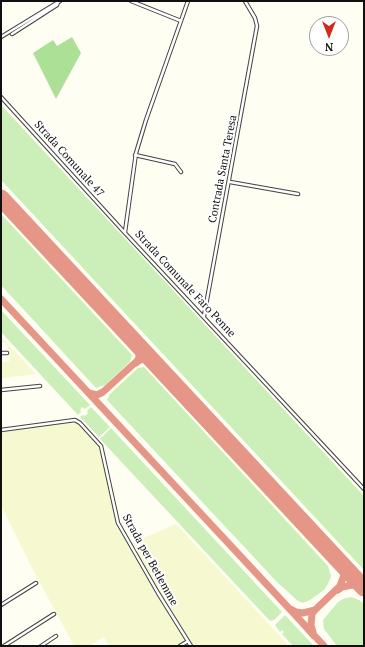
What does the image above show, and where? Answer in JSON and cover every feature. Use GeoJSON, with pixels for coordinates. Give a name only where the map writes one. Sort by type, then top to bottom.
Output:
{"type":"FeatureCollection","features":[{"type":"Feature","properties":{"kind":"street"},"geometry":{"type":"LineString","coordinates":[[131,1],[181,21]]}},
{"type":"Feature","properties":{"kind":"street","name":"Strada Comunale Faro Penne"},"geometry":{"type":"LineString","coordinates":[[188,1],[135,155],[125,233],[364,488]]}},
{"type":"Feature","properties":{"kind":"street","name":"Contrada Santa Teresa"},"geometry":{"type":"LineString","coordinates":[[204,316],[230,182],[257,26],[255,18],[245,1]]}},
{"type":"Feature","properties":{"kind":"street"},"geometry":{"type":"LineString","coordinates":[[12,34],[57,5],[59,2]]}},
{"type":"Feature","properties":{"kind":"street"},"geometry":{"type":"LineString","coordinates":[[1,37],[59,2]]}},
{"type":"Feature","properties":{"kind":"street","name":"Strada Comunale 47"},"geometry":{"type":"LineString","coordinates":[[1,97],[125,233]]}},
{"type":"Feature","properties":{"kind":"street"},"geometry":{"type":"LineString","coordinates":[[135,155],[175,164],[181,172]]}},
{"type":"Feature","properties":{"kind":"street"},"geometry":{"type":"LineString","coordinates":[[230,182],[298,194]]}},
{"type":"Feature","properties":{"kind":"street"},"geometry":{"type":"LineString","coordinates":[[1,353],[7,353]]}},
{"type":"Feature","properties":{"kind":"street"},"geometry":{"type":"LineString","coordinates":[[1,390],[40,386]]}},
{"type":"Feature","properties":{"kind":"street","name":"Strada per Betlemme"},"geometry":{"type":"LineString","coordinates":[[1,430],[76,420],[102,448],[118,523],[158,593],[191,646]]}},
{"type":"Feature","properties":{"kind":"street"},"geometry":{"type":"LineString","coordinates":[[1,605],[36,583]]}},
{"type":"Feature","properties":{"kind":"street"},"geometry":{"type":"LineString","coordinates":[[4,646],[54,614]]}},
{"type":"Feature","properties":{"kind":"street"},"geometry":{"type":"LineString","coordinates":[[41,646],[56,636]]}},
{"type":"Feature","properties":{"kind":"street"},"geometry":{"type":"LineString","coordinates":[[180,646],[188,641]]}},
{"type":"Feature","properties":{"kind":"green space"},"geometry":{"type":"Polygon","coordinates":[[[72,37],[81,53],[56,99],[33,53],[53,40],[57,46],[72,37]]]}},
{"type":"Feature","properties":{"kind":"green space"},"geometry":{"type":"Polygon","coordinates":[[[1,105],[364,496],[364,570],[1,180],[1,105]]]}},
{"type":"Feature","properties":{"kind":"green space"},"geometry":{"type":"Polygon","coordinates":[[[1,214],[132,355],[130,362],[105,385],[96,388],[1,285],[1,214]]]}},
{"type":"Feature","properties":{"kind":"green space"},"geometry":{"type":"Polygon","coordinates":[[[1,310],[90,405],[85,409],[82,407],[80,410],[81,412],[78,415],[1,332],[1,310]]]}},
{"type":"Feature","properties":{"kind":"green space"},"geometry":{"type":"Polygon","coordinates":[[[1,337],[7,343],[1,343],[1,337]]]}},
{"type":"Feature","properties":{"kind":"green space"},"geometry":{"type":"Polygon","coordinates":[[[7,343],[36,374],[1,378],[1,362],[10,361],[7,343]]]}},
{"type":"Feature","properties":{"kind":"green space"},"geometry":{"type":"Polygon","coordinates":[[[144,367],[328,566],[331,576],[324,590],[303,603],[298,601],[277,582],[107,400],[110,394],[138,368],[144,367]]]}},
{"type":"Feature","properties":{"kind":"green space"},"geometry":{"type":"Polygon","coordinates":[[[91,407],[110,427],[99,437],[80,417],[83,415],[85,416],[91,407]]]}},
{"type":"Feature","properties":{"kind":"green space"},"geometry":{"type":"Polygon","coordinates":[[[78,422],[100,447],[117,521],[130,544],[176,524],[289,646],[192,646],[187,640],[177,646],[109,646],[104,637],[89,646],[74,646],[30,564],[1,505],[1,432],[78,422]]]}},
{"type":"Feature","properties":{"kind":"green space"},"geometry":{"type":"Polygon","coordinates":[[[111,428],[282,612],[274,620],[270,621],[100,439],[111,428]]]}},
{"type":"Feature","properties":{"kind":"green space"},"geometry":{"type":"Polygon","coordinates":[[[351,597],[364,604],[364,646],[337,646],[324,629],[323,620],[338,602],[351,597]]]}},
{"type":"Feature","properties":{"kind":"green space"},"geometry":{"type":"Polygon","coordinates":[[[285,615],[314,646],[293,646],[282,634],[284,632],[282,630],[280,632],[275,625],[285,615]]]}},
{"type":"Feature","properties":{"kind":"taxiway"},"geometry":{"type":"LineString","coordinates":[[1,299],[324,646]]}},
{"type":"Feature","properties":{"kind":"taxiway"},"geometry":{"type":"LineString","coordinates":[[89,393],[97,395],[103,392],[137,361],[139,358],[139,352],[134,340]]}},
{"type":"Feature","properties":{"kind":"taxiway"},"geometry":{"type":"LineString","coordinates":[[136,363],[140,360],[146,359],[158,366]]}},
{"type":"Feature","properties":{"kind":"taxiway"},"geometry":{"type":"LineString","coordinates":[[311,612],[340,586],[344,575],[344,570],[341,563]]}},
{"type":"Feature","properties":{"kind":"taxiway"},"geometry":{"type":"LineString","coordinates":[[338,590],[342,587],[352,585],[364,588]]}},
{"type":"Feature","properties":{"kind":"taxiway"},"geometry":{"type":"LineString","coordinates":[[290,609],[303,613],[315,610],[312,614],[311,625],[314,636],[290,609]]}},
{"type":"Feature","properties":{"kind":"runway"},"geometry":{"type":"LineString","coordinates":[[1,198],[364,588]]}}]}
